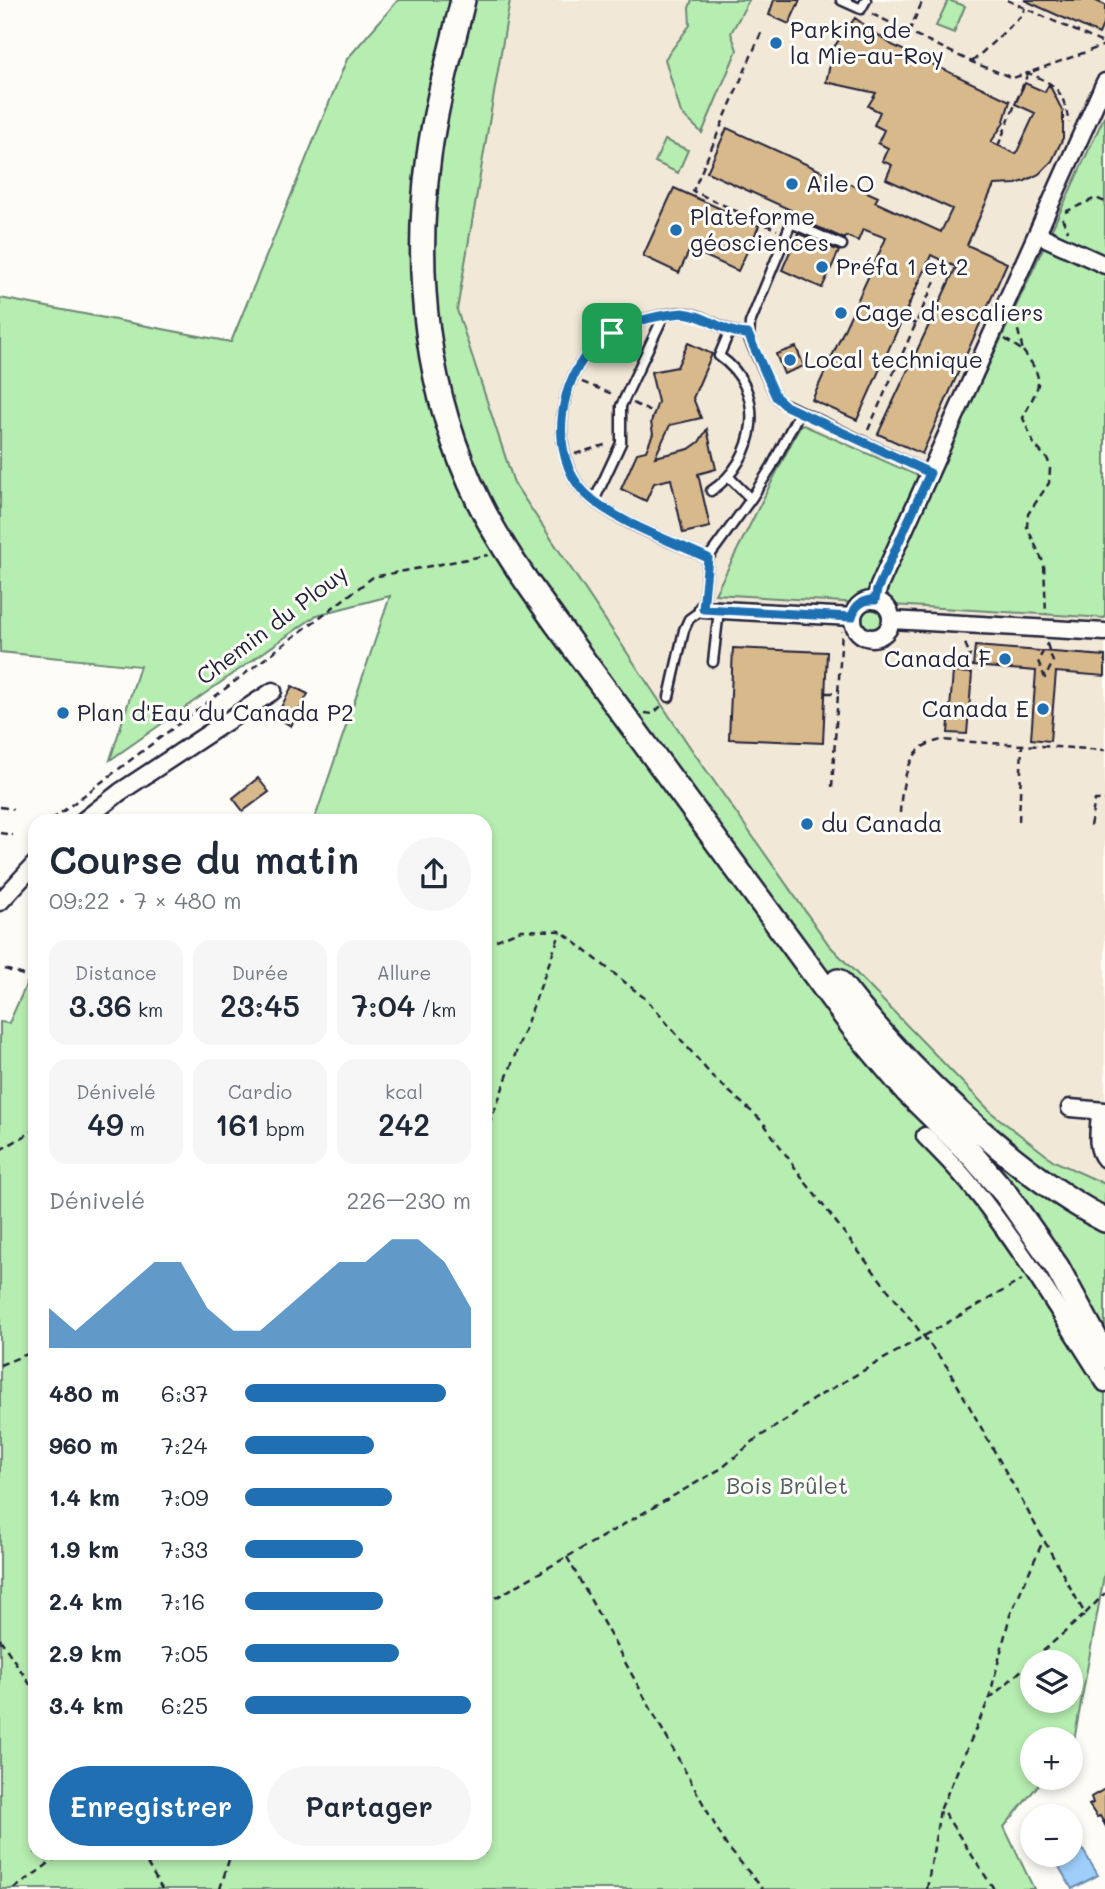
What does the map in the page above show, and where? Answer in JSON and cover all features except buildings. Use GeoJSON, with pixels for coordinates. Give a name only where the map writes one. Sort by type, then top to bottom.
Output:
{"type":"FeatureCollection","features":[{"type":"Feature","properties":{"kind":"main road"},"geometry":{"type":"LineString","coordinates":[[463,0],[431,142],[422,249],[424,306],[433,370],[442,408],[459,456],[494,529],[541,603],[835,1002],[894,1077],[972,1155],[1005,1193],[1070,1287],[1103,1370]]}},
{"type":"Feature","properties":{"kind":"main road"},"geometry":{"type":"LineString","coordinates":[[477,0],[446,133],[439,192],[437,286],[442,344],[449,380],[471,449],[507,526],[548,589],[836,980],[898,1051],[957,1108],[1018,1161],[1064,1196],[1105,1220]]}},
{"type":"Feature","properties":{"kind":"main road"},"geometry":{"type":"LineString","coordinates":[[835,1002],[917,1090],[975,1145],[1031,1190],[1105,1236]]}},
{"type":"Feature","properties":{"kind":"street"},"geometry":{"type":"LineString","coordinates":[[875,600],[877,590],[1105,82]]}},
{"type":"Feature","properties":{"kind":"street"},"geometry":{"type":"LineString","coordinates":[[1037,234],[1105,265]]}},
{"type":"Feature","properties":{"kind":"street"},"geometry":{"type":"LineString","coordinates":[[875,600],[888,608],[891,621],[883,635],[869,638],[857,631],[852,617],[854,610],[861,603],[875,600]]}},
{"type":"Feature","properties":{"kind":"street"},"geometry":{"type":"LineString","coordinates":[[711,610],[852,617]]}},
{"type":"Feature","properties":{"kind":"street"},"geometry":{"type":"LineString","coordinates":[[891,621],[1105,632]]}},
{"type":"Feature","properties":{"kind":"street"},"geometry":{"type":"LineString","coordinates":[[92,814],[120,792],[273,691]]}},
{"type":"Feature","properties":{"kind":"street"},"geometry":{"type":"LineString","coordinates":[[0,902],[28,872]]}},
{"type":"Feature","properties":{"kind":"street"},"geometry":{"type":"LineString","coordinates":[[1070,1108],[1103,1111],[1098,1144],[1105,1159]]}},
{"type":"Feature","properties":{"kind":"street"},"geometry":{"type":"LineString","coordinates":[[925,1136],[969,1183],[1103,1370]]}},
{"type":"Feature","properties":{"kind":"lane"},"geometry":{"type":"LineString","coordinates":[[841,0],[861,9],[869,3]]}},
{"type":"Feature","properties":{"kind":"lane"},"geometry":{"type":"LineString","coordinates":[[842,245],[791,223],[750,323],[748,334],[776,397],[786,406],[930,473]]}},
{"type":"Feature","properties":{"kind":"lane"},"geometry":{"type":"LineString","coordinates":[[708,558],[620,517],[594,501],[580,487],[566,457],[562,422],[565,399],[572,378],[589,351],[603,338],[633,324],[664,315],[683,313],[699,315],[730,330],[748,334]]}},
{"type":"Feature","properties":{"kind":"lane"},"geometry":{"type":"LineString","coordinates":[[594,501],[622,440],[620,420],[624,399],[664,315]]}},
{"type":"Feature","properties":{"kind":"lane"},"geometry":{"type":"LineString","coordinates":[[711,491],[729,477],[745,453],[752,419],[750,400],[743,382],[733,367],[719,356],[730,330]]}},
{"type":"Feature","properties":{"kind":"lane"},"geometry":{"type":"LineString","coordinates":[[713,662],[708,558],[772,466],[800,413]]}},
{"type":"Feature","properties":{"kind":"lane"},"geometry":{"type":"LineString","coordinates":[[729,477],[751,499]]}},
{"type":"Feature","properties":{"kind":"lane"},"geometry":{"type":"LineString","coordinates":[[669,697],[689,618],[711,610]]}},
{"type":"Feature","properties":{"kind":"path"},"geometry":{"type":"LineString","coordinates":[[909,33],[923,0]]}},
{"type":"Feature","properties":{"kind":"path"},"geometry":{"type":"LineString","coordinates":[[1007,0],[1105,44]]}},
{"type":"Feature","properties":{"kind":"path"},"geometry":{"type":"LineString","coordinates":[[869,3],[869,13],[972,62],[1013,78],[1105,44]]}},
{"type":"Feature","properties":{"kind":"path"},"geometry":{"type":"LineString","coordinates":[[972,62],[1020,17],[1025,8]]}},
{"type":"Feature","properties":{"kind":"path"},"geometry":{"type":"LineString","coordinates":[[761,33],[693,191],[787,234]]}},
{"type":"Feature","properties":{"kind":"path"},"geometry":{"type":"LineString","coordinates":[[998,146],[1028,73]]}},
{"type":"Feature","properties":{"kind":"path"},"geometry":{"type":"LineString","coordinates":[[1028,73],[1053,84],[1063,97],[1070,128],[1072,155]]}},
{"type":"Feature","properties":{"kind":"path"},"geometry":{"type":"LineString","coordinates":[[1060,214],[1096,198],[1105,202]]}},
{"type":"Feature","properties":{"kind":"path"},"geometry":{"type":"LineString","coordinates":[[863,442],[944,261]]}},
{"type":"Feature","properties":{"kind":"path"},"geometry":{"type":"LineString","coordinates":[[916,324],[902,319],[925,269],[938,274]]}},
{"type":"Feature","properties":{"kind":"path"},"geometry":{"type":"LineString","coordinates":[[1010,294],[1023,351]]}},
{"type":"Feature","properties":{"kind":"path"},"geometry":{"type":"LineString","coordinates":[[993,332],[1023,351],[1037,370],[1038,384],[1023,418],[1034,444],[1048,460],[1050,469],[1049,483],[1028,514],[1027,527],[1044,564],[1046,620]]}},
{"type":"Feature","properties":{"kind":"path"},"geometry":{"type":"LineString","coordinates":[[572,378],[649,411],[647,416]]}},
{"type":"Feature","properties":{"kind":"path"},"geometry":{"type":"LineString","coordinates":[[566,457],[622,440]]}},
{"type":"Feature","properties":{"kind":"path","name":"Chemin du Plouy"},"geometry":{"type":"LineString","coordinates":[[59,814],[373,577],[494,554]]}},
{"type":"Feature","properties":{"kind":"path"},"geometry":{"type":"LineString","coordinates":[[962,672],[970,655],[964,641],[965,630]]}},
{"type":"Feature","properties":{"kind":"path"},"geometry":{"type":"LineString","coordinates":[[832,787],[842,631]]}},
{"type":"Feature","properties":{"kind":"path"},"geometry":{"type":"LineString","coordinates":[[1047,644],[1053,662],[1045,678],[1038,661],[1047,644]]}},
{"type":"Feature","properties":{"kind":"path"},"geometry":{"type":"LineString","coordinates":[[825,693],[839,693]]}},
{"type":"Feature","properties":{"kind":"path"},"geometry":{"type":"LineString","coordinates":[[637,711],[653,714],[669,697]]}},
{"type":"Feature","properties":{"kind":"path"},"geometry":{"type":"LineString","coordinates":[[900,813],[901,792],[911,761],[921,747],[941,740],[1105,750]]}},
{"type":"Feature","properties":{"kind":"path"},"geometry":{"type":"LineString","coordinates":[[1019,821],[1022,745]]}},
{"type":"Feature","properties":{"kind":"path"},"geometry":{"type":"LineString","coordinates":[[1090,826],[1095,800],[1105,800]]}},
{"type":"Feature","properties":{"kind":"path"},"geometry":{"type":"LineString","coordinates":[[0,807],[13,809]]}},
{"type":"Feature","properties":{"kind":"path"},"geometry":{"type":"LineString","coordinates":[[0,833],[13,835]]}},
{"type":"Feature","properties":{"kind":"path"},"geometry":{"type":"LineString","coordinates":[[492,942],[521,930],[561,931],[647,1000],[712,1076],[762,1121],[806,1183],[948,1368],[1084,1614]]}},
{"type":"Feature","properties":{"kind":"path"},"geometry":{"type":"LineString","coordinates":[[492,1117],[561,931]]}},
{"type":"Feature","properties":{"kind":"path"},"geometry":{"type":"LineString","coordinates":[[5,969],[28,977]]}},
{"type":"Feature","properties":{"kind":"path"},"geometry":{"type":"LineString","coordinates":[[0,1150],[28,1134]]}},
{"type":"Feature","properties":{"kind":"path"},"geometry":{"type":"LineString","coordinates":[[492,1600],[722,1468],[756,1439],[812,1400],[1034,1273]]}},
{"type":"Feature","properties":{"kind":"path"},"geometry":{"type":"LineString","coordinates":[[0,1364],[28,1354]]}},
{"type":"Feature","properties":{"kind":"path"},"geometry":{"type":"LineString","coordinates":[[927,1889],[941,1808],[989,1699],[1010,1615],[1044,1540]]}},
{"type":"Feature","properties":{"kind":"path"},"geometry":{"type":"LineString","coordinates":[[567,1557],[726,1844],[763,1889]]}},
{"type":"Feature","properties":{"kind":"path"},"geometry":{"type":"LineString","coordinates":[[989,1699],[1105,1593]]}},
{"type":"Feature","properties":{"kind":"path"},"geometry":{"type":"LineString","coordinates":[[0,1639],[28,1681]]}},
{"type":"Feature","properties":{"kind":"path"},"geometry":{"type":"LineString","coordinates":[[941,1808],[994,1889]]}},
{"type":"Feature","properties":{"kind":"path"},"geometry":{"type":"LineString","coordinates":[[14,1889],[53,1860]]}},
{"type":"Feature","properties":{"kind":"path"},"geometry":{"type":"LineString","coordinates":[[145,1860],[162,1889]]}},
{"type":"Feature","properties":{"kind":"path"},"geometry":{"type":"LineString","coordinates":[[220,1889],[228,1860]]}},
{"type":"Feature","properties":{"kind":"shaded area"},"geometry":{"type":"Polygon","coordinates":[[[510,0],[1105,0],[1105,115],[934,483],[716,594],[1105,618],[1105,1184],[1054,1161],[993,1114],[829,945],[692,750],[514,483],[457,310],[510,0]]]}},
{"type":"Feature","properties":{"kind":"green space","name":"Bois Brûlet"},"geometry":{"type":"Polygon","coordinates":[[[398,0],[510,0],[457,310],[514,483],[692,750],[829,945],[993,1114],[1054,1161],[1105,1184],[1105,1571],[1083,1692],[1083,1650],[1020,1650],[1020,1713],[1079,1713],[1077,1727],[1020,1727],[1020,1790],[1034,1790],[1020,1804],[1004,1827],[1020,1860],[1020,1867],[1023,1867],[1034,1889],[0,1889],[0,1022],[9,1023],[28,981],[28,1860],[492,1860],[492,814],[316,814],[390,596],[317,615],[110,760],[140,666],[0,652],[0,298],[231,342],[347,59],[398,0]]]}},
{"type":"Feature","properties":{"kind":"green space"},"geometry":{"type":"Polygon","coordinates":[[[692,0],[749,0],[731,33],[737,50],[702,133],[681,113],[665,59],[690,25],[689,8],[692,0]]]}},
{"type":"Feature","properties":{"kind":"green space"},"geometry":{"type":"Polygon","coordinates":[[[948,0],[965,6],[954,33],[936,26],[948,0]]]}},
{"type":"Feature","properties":{"kind":"green space"},"geometry":{"type":"Polygon","coordinates":[[[1105,115],[1105,618],[715,594],[801,424],[934,483],[1105,115]]]}},
{"type":"Feature","properties":{"kind":"green space"},"geometry":{"type":"Polygon","coordinates":[[[665,140],[688,150],[678,173],[655,162],[665,140]]]}},
{"type":"Feature","properties":{"kind":"green space"},"geometry":{"type":"Polygon","coordinates":[[[868,609],[876,609],[882,619],[876,629],[868,629],[862,623],[862,615],[868,609]]]}},
{"type":"Feature","properties":{"kind":"water"},"geometry":{"type":"Polygon","coordinates":[[[1083,1850],[1098,1875],[1072,1889],[1059,1867],[1083,1867],[1083,1850]]]}},
{"type":"Feature","properties":{"kind":"place","name":"Parking de la Mie-au-Roy"},"geometry":{"type":"Point","coordinates":[776,43]}},
{"type":"Feature","properties":{"kind":"place","name":"Aile O"},"geometry":{"type":"Point","coordinates":[792,184]}},
{"type":"Feature","properties":{"kind":"place","name":"Plateforme géosciences"},"geometry":{"type":"Point","coordinates":[676,230]}},
{"type":"Feature","properties":{"kind":"place","name":"Préfa 1 et 2"},"geometry":{"type":"Point","coordinates":[822,267]}},
{"type":"Feature","properties":{"kind":"place","name":"Cage d'escaliers"},"geometry":{"type":"Point","coordinates":[841,313]}},
{"type":"Feature","properties":{"kind":"place","name":"Local technique"},"geometry":{"type":"Point","coordinates":[790,360]}},
{"type":"Feature","properties":{"kind":"place","name":"Canada F"},"geometry":{"type":"Point","coordinates":[1005,659]}},
{"type":"Feature","properties":{"kind":"place","name":"Canada E"},"geometry":{"type":"Point","coordinates":[1043,709]}},
{"type":"Feature","properties":{"kind":"place","name":"Plan d'Eau du Canada P2"},"geometry":{"type":"Point","coordinates":[63,713]}},
{"type":"Feature","properties":{"kind":"place","name":"du Canada"},"geometry":{"type":"Point","coordinates":[807,824]}},
{"type":"Feature","properties":{"kind":"route"},"geometry":{"type":"LineString","coordinates":[[691,313],[708,318],[730,330],[748,334],[776,397],[786,406],[930,473],[877,590],[875,600],[861,603],[854,610],[852,617],[703,609],[708,558],[613,513],[586,494],[570,470],[566,457],[562,433],[565,399],[577,368],[589,351],[612,333],[655,317],[691,313]]}}]}
